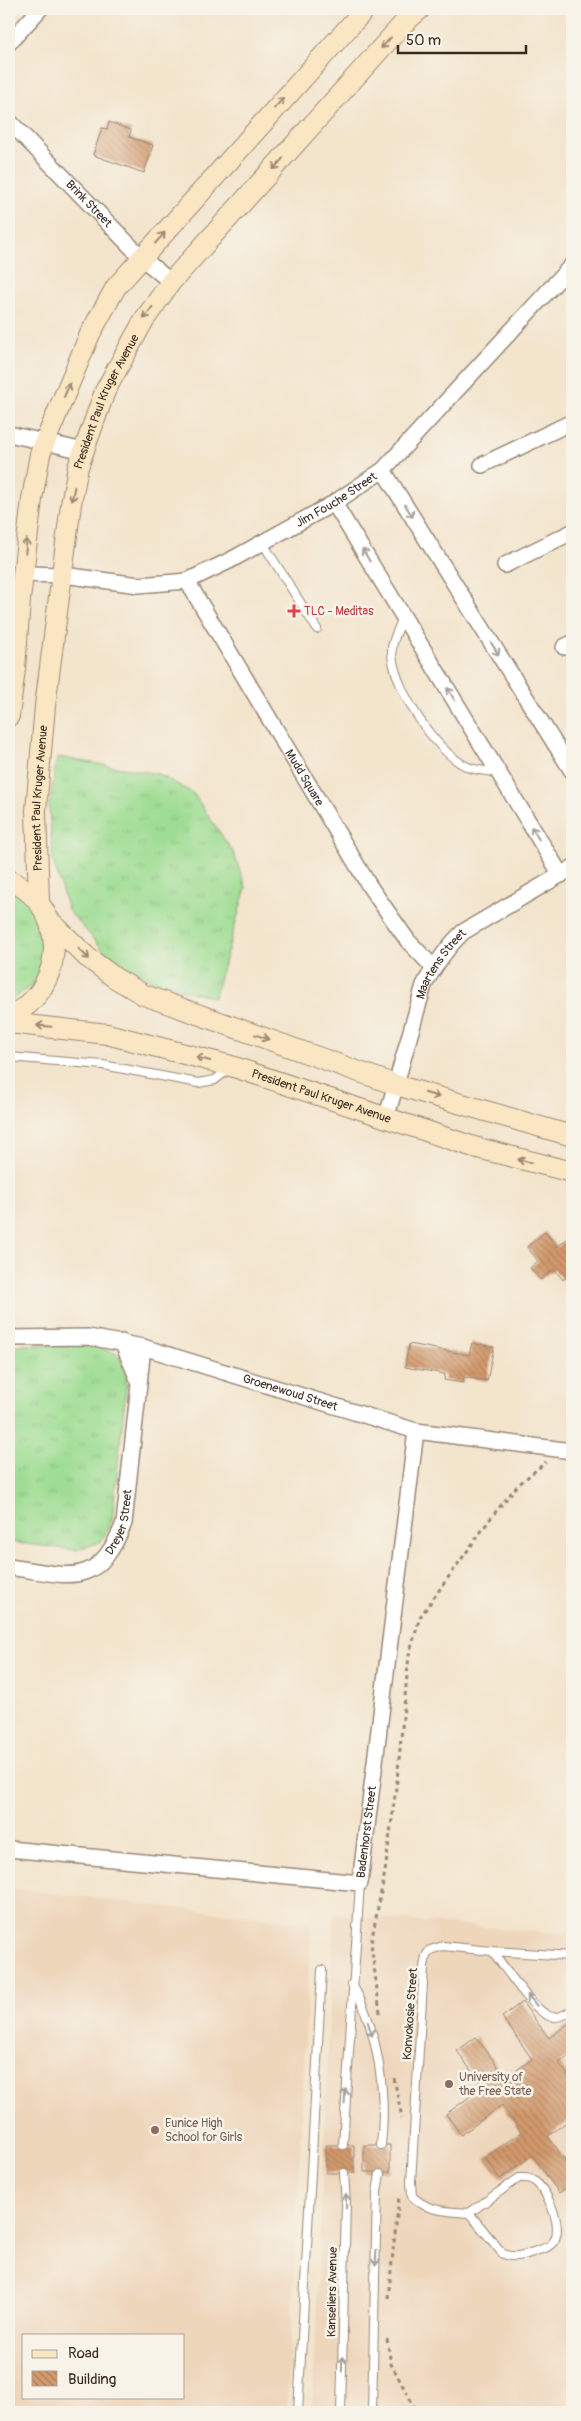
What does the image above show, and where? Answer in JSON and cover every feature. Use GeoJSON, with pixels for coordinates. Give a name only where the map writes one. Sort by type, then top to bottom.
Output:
{"type":"FeatureCollection","features":[{"type":"Feature","properties":{"kind":"street"},"geometry":{"type":"LineString","coordinates":[[9,43],[40,9]]}},
{"type":"Feature","properties":{"kind":"street"},"geometry":{"type":"LineString","coordinates":[[9,716],[23,574],[32,499],[40,454],[90,334],[116,287],[365,9]]}},
{"type":"Feature","properties":{"kind":"street","name":"President Paul Kruger Avenue"},"geometry":{"type":"LineString","coordinates":[[39,902],[36,810],[45,706],[71,504],[84,451],[105,391],[144,320],[172,282],[403,24],[420,9]]}},
{"type":"Feature","properties":{"kind":"street","name":"Brink Street"},"geometry":{"type":"LineString","coordinates":[[9,121],[142,258],[172,282]]}},
{"type":"Feature","properties":{"kind":"street","name":"Jim Fouche Street"},"geometry":{"type":"LineString","coordinates":[[23,574],[63,575],[139,585],[187,581],[334,503],[383,470],[572,265]]}},
{"type":"Feature","properties":{"kind":"street"},"geometry":{"type":"LineString","coordinates":[[482,465],[572,422]]}},
{"type":"Feature","properties":{"kind":"street"},"geometry":{"type":"LineString","coordinates":[[9,434],[84,451]]}},
{"type":"Feature","properties":{"kind":"street"},"geometry":{"type":"LineString","coordinates":[[383,470],[572,771]]}},
{"type":"Feature","properties":{"kind":"street"},"geometry":{"type":"LineString","coordinates":[[334,503],[498,772],[566,871]]}},
{"type":"Feature","properties":{"kind":"street"},"geometry":{"type":"LineString","coordinates":[[505,564],[572,532]]}},
{"type":"Feature","properties":{"kind":"street","name":"Mudd Square"},"geometry":{"type":"LineString","coordinates":[[187,581],[370,888],[408,941],[434,967]]}},
{"type":"Feature","properties":{"kind":"street","name":"Maartens Street"},"geometry":{"type":"LineString","coordinates":[[386,1119],[424,985],[449,946],[463,932],[566,871]]}},
{"type":"Feature","properties":{"kind":"street"},"geometry":{"type":"LineString","coordinates":[[9,880],[21,886],[39,902],[50,920],[87,957],[115,978],[144,995],[396,1084],[543,1129],[572,1136]]}},
{"type":"Feature","properties":{"kind":"street"},"geometry":{"type":"LineString","coordinates":[[9,1015],[16,1013],[38,996],[51,973],[55,946],[50,920]]}},
{"type":"Feature","properties":{"kind":"street","name":"President Paul Kruger Avenue"},"geometry":{"type":"LineString","coordinates":[[9,1023],[107,1034],[232,1066],[386,1119],[519,1160],[572,1172]]}},
{"type":"Feature","properties":{"kind":"street","name":"Groenewoud Street"},"geometry":{"type":"LineString","coordinates":[[9,1338],[88,1337],[122,1342],[416,1431],[566,1451]]}},
{"type":"Feature","properties":{"kind":"street","name":"Dreyer Street"},"geometry":{"type":"LineString","coordinates":[[122,1342],[138,1380]]}},
{"type":"Feature","properties":{"kind":"street","name":"Dreyer Street"},"geometry":{"type":"LineString","coordinates":[[9,1567],[67,1575],[85,1574],[100,1564],[114,1546],[124,1523],[143,1347]]}},
{"type":"Feature","properties":{"kind":"street","name":"Badenhorst Street"},"geometry":{"type":"LineString","coordinates":[[9,1849],[360,1883],[416,1431]]}},
{"type":"Feature","properties":{"kind":"lane"},"geometry":{"type":"LineString","coordinates":[[262,542],[317,629]]}},
{"type":"Feature","properties":{"kind":"lane"},"geometry":{"type":"LineString","coordinates":[[404,617],[392,647],[393,667],[400,686],[425,726],[448,754],[468,767],[498,772]]}},
{"type":"Feature","properties":{"kind":"lane"},"geometry":{"type":"LineString","coordinates":[[9,1057],[103,1065],[198,1083],[215,1080],[232,1066]]}},
{"type":"Feature","properties":{"kind":"lane"},"geometry":{"type":"LineString","coordinates":[[343,2145],[360,1883]]}},
{"type":"Feature","properties":{"kind":"lane","name":"Konvokosie Street"},"geometry":{"type":"LineString","coordinates":[[469,2213],[435,2210],[420,2204],[412,2196],[411,2182],[421,1993],[426,1956],[436,1947],[443,1946],[572,1956]]}},
{"type":"Feature","properties":{"kind":"lane"},"geometry":{"type":"LineString","coordinates":[[492,1951],[547,2016],[559,2017],[572,2010]]}},
{"type":"Feature","properties":{"kind":"lane"},"geometry":{"type":"LineString","coordinates":[[298,2412],[322,1970]]}},
{"type":"Feature","properties":{"kind":"lane"},"geometry":{"type":"LineString","coordinates":[[352,1984],[362,2001],[374,2040],[383,2098],[384,2122],[381,2145]]}},
{"type":"Feature","properties":{"kind":"lane","name":"Kanseliers Avenue"},"geometry":{"type":"LineString","coordinates":[[341,2412],[346,2204],[344,2173]]}},
{"type":"Feature","properties":{"kind":"lane"},"geometry":{"type":"LineString","coordinates":[[372,2412],[377,2192],[380,2174]]}},
{"type":"Feature","properties":{"kind":"lane"},"geometry":{"type":"LineString","coordinates":[[527,2177],[543,2190],[549,2199],[557,2232],[555,2240],[549,2247],[522,2256],[511,2257],[503,2254],[469,2213],[519,2178],[527,2177]]}},
{"type":"Feature","properties":{"kind":"path"},"geometry":{"type":"LineString","coordinates":[[381,2019],[374,1984],[371,1943],[385,1872],[396,1789],[409,1656],[420,1617],[518,1485],[566,1451]]}},
{"type":"Feature","properties":{"kind":"path"},"geometry":{"type":"LineString","coordinates":[[394,2077],[402,2120]]}},
{"type":"Feature","properties":{"kind":"path"},"geometry":{"type":"LineString","coordinates":[[388,2299],[400,2193]]}},
{"type":"Feature","properties":{"kind":"path"},"geometry":{"type":"LineString","coordinates":[[387,2338],[391,2364],[417,2412]]}},
{"type":"Feature","properties":{"kind":"shaded area","name":"Eunice High School for Girls"},"geometry":{"type":"Polygon","coordinates":[[[9,1888],[311,1924],[287,2412],[9,2412],[9,1888]]]}},
{"type":"Feature","properties":{"kind":"shaded area","name":"University of the Free State"},"geometry":{"type":"Polygon","coordinates":[[[334,1914],[572,1935],[572,2412],[312,2412],[334,1914]]]}},
{"type":"Feature","properties":{"kind":"green space"},"geometry":{"type":"Polygon","coordinates":[[[57,757],[158,774],[193,793],[233,852],[246,887],[214,998],[153,982],[106,953],[68,910],[53,861],[49,807],[57,757]]]}},
{"type":"Feature","properties":{"kind":"green space"},"geometry":{"type":"Polygon","coordinates":[[[9,885],[33,903],[47,946],[42,968],[32,985],[9,1002],[9,885]]]}},
{"type":"Feature","properties":{"kind":"green space"},"geometry":{"type":"Polygon","coordinates":[[[9,1345],[93,1345],[119,1355],[127,1378],[112,1521],[101,1542],[76,1550],[9,1542],[9,1345]]]}},
{"type":"Feature","properties":{"kind":"building"},"geometry":{"type":"Polygon","coordinates":[[[109,122],[131,130],[129,137],[153,145],[144,173],[93,155],[102,128],[107,129],[109,122]]]}},
{"type":"Feature","properties":{"kind":"building"},"geometry":{"type":"Polygon","coordinates":[[[545,1232],[557,1247],[572,1235],[572,1272],[563,1280],[554,1269],[540,1280],[530,1268],[538,1261],[527,1247],[545,1232]]]}},
{"type":"Feature","properties":{"kind":"building"},"geometry":{"type":"Polygon","coordinates":[[[472,1343],[494,1347],[487,1381],[464,1377],[463,1383],[444,1380],[445,1374],[405,1367],[409,1344],[469,1355],[472,1343]]]}},
{"type":"Feature","properties":{"kind":"building"},"geometry":{"type":"Polygon","coordinates":[[[522,2002],[549,2038],[572,2021],[572,2054],[559,2063],[572,2081],[572,2118],[548,2136],[572,2170],[572,2183],[559,2193],[532,2155],[500,2179],[485,2158],[521,2132],[502,2105],[461,2135],[446,2114],[483,2087],[457,2051],[476,2037],[506,2078],[532,2059],[502,2017],[522,2002]]]}},
{"type":"Feature","properties":{"kind":"building"},"geometry":{"type":"Polygon","coordinates":[[[326,2145],[354,2145],[354,2173],[326,2173],[326,2145]]]}},
{"type":"Feature","properties":{"kind":"building"},"geometry":{"type":"Polygon","coordinates":[[[364,2145],[390,2145],[390,2172],[364,2172],[364,2145]]]}},
{"type":"Feature","properties":{"kind":"place","name":"TLC - Meditas"},"geometry":{"type":"Point","coordinates":[294,611]}},
{"type":"Feature","properties":{"kind":"place","name":"University of the Free State"},"geometry":{"type":"Point","coordinates":[449,2084]}},
{"type":"Feature","properties":{"kind":"place","name":"Eunice High School for Girls"},"geometry":{"type":"Point","coordinates":[155,2130]}}]}
